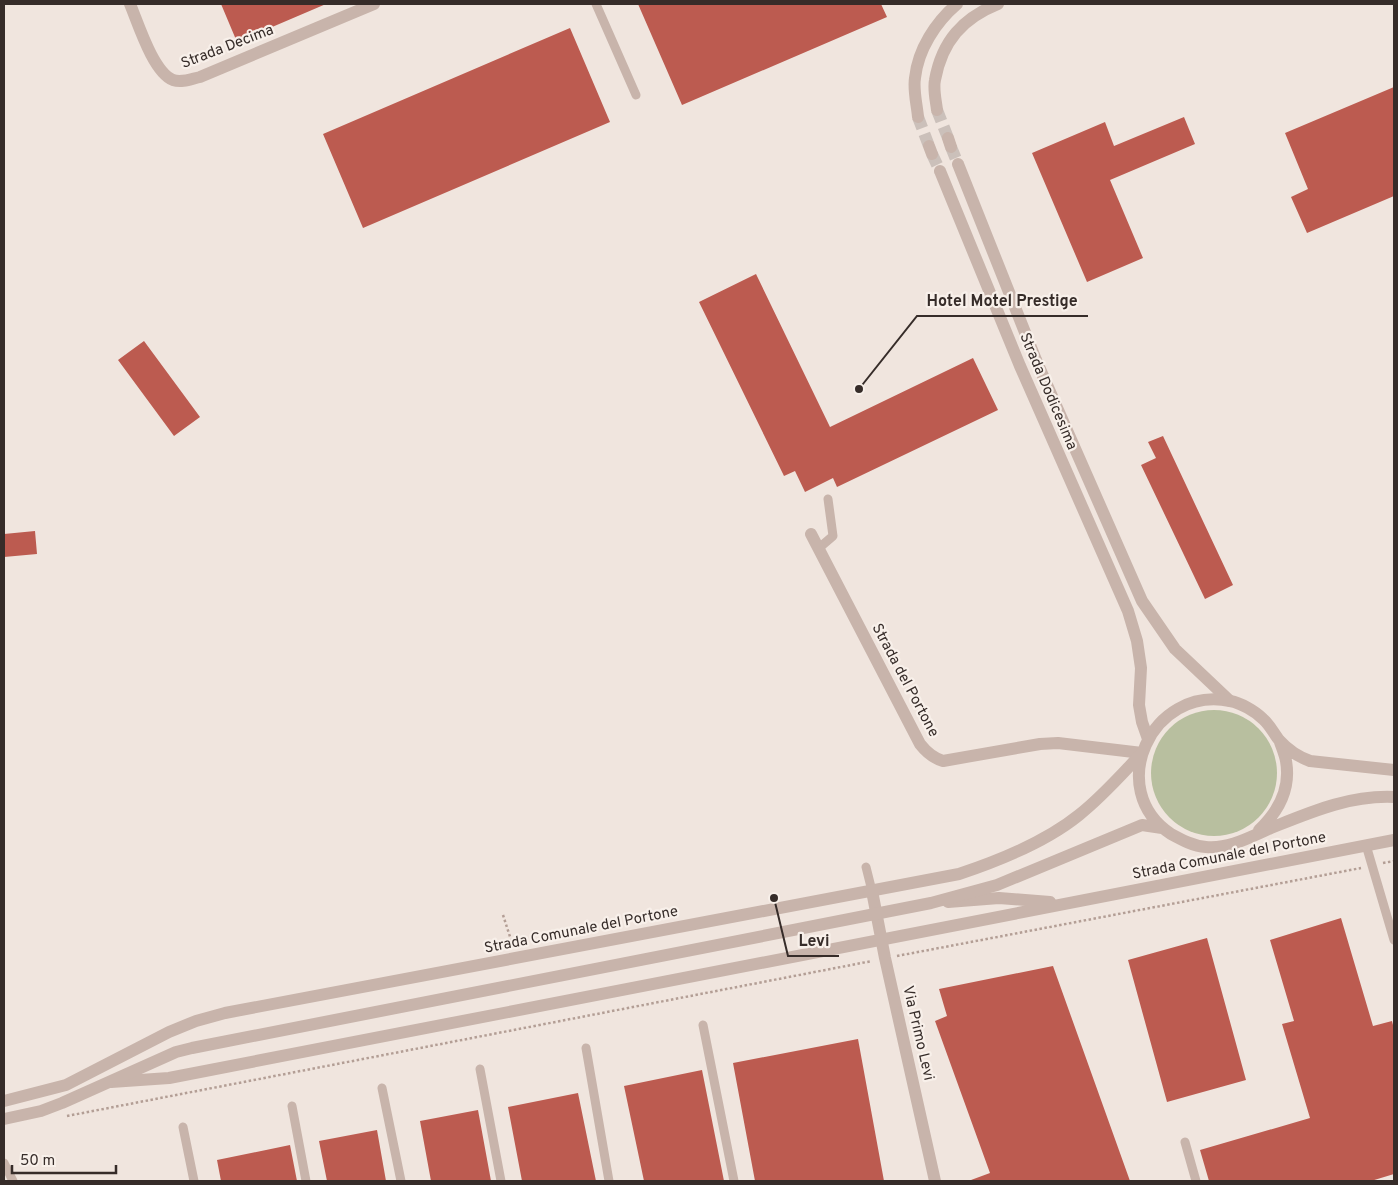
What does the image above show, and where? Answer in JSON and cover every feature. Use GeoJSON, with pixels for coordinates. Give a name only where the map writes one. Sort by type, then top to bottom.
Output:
{"type":"FeatureCollection","features":[{"type":"Feature","properties":{"kind":"street","name":"Strada Decima"},"geometry":{"type":"LineString","coordinates":[[130,4],[148,48],[159,67],[173,80],[183,81],[200,77],[374,4]]}},
{"type":"Feature","properties":{"kind":"street"},"geometry":{"type":"LineString","coordinates":[[918,117],[915,78],[924,45],[938,24],[957,4]]}},
{"type":"Feature","properties":{"kind":"street"},"geometry":{"type":"LineString","coordinates":[[937,110],[935,81],[943,54],[954,34],[969,19],[998,4]]}},
{"type":"Feature","properties":{"kind":"street","name":"Strada Dodicesima"},"geometry":{"type":"LineString","coordinates":[[958,164],[1036,360],[1142,601],[1175,650],[1230,701]]}},
{"type":"Feature","properties":{"kind":"street","name":"Strada Dodicesima"},"geometry":{"type":"LineString","coordinates":[[940,171],[1020,366],[1128,611],[1137,642],[1141,668],[1139,705],[1148,739]]}},
{"type":"Feature","properties":{"kind":"street"},"geometry":{"type":"LineString","coordinates":[[1072,485],[1088,479]]}},
{"type":"Feature","properties":{"kind":"street","name":"Strada del Portone"},"geometry":{"type":"LineString","coordinates":[[811,534],[920,744],[935,759],[943,761],[1040,744],[1058,743],[1072,743],[1142,753]]}},
{"type":"Feature","properties":{"kind":"street","name":"Strada Comunale del Portone"},"geometry":{"type":"LineString","coordinates":[[1394,770],[1310,761],[1299,756],[1280,741],[1264,719],[1241,704],[1209,699],[1189,703],[1161,721],[1148,739],[1142,753],[1139,773],[1142,795],[1149,811],[1162,828],[1185,842],[1206,847],[1228,846],[1243,841],[1306,814],[1343,801],[1380,796],[1394,797]]}},
{"type":"Feature","properties":{"kind":"street","name":"Strada Comunale del Portone"},"geometry":{"type":"LineString","coordinates":[[1254,835],[1269,821],[1280,805],[1286,784],[1286,762],[1280,741]]}},
{"type":"Feature","properties":{"kind":"street","name":"Strada Comunale del Portone"},"geometry":{"type":"LineString","coordinates":[[4,1101],[66,1085],[169,1032],[196,1021],[225,1013],[959,874],[1001,858],[1046,837],[1084,812],[1142,753]]}},
{"type":"Feature","properties":{"kind":"street","name":"Strada Comunale del Portone"},"geometry":{"type":"LineString","coordinates":[[4,1120],[48,1108],[176,1052],[930,903],[997,885],[1142,825],[1162,828]]}},
{"type":"Feature","properties":{"kind":"street","name":"Strada Comunale del Portone"},"geometry":{"type":"LineString","coordinates":[[108,1082],[169,1078],[1394,840]]}},
{"type":"Feature","properties":{"kind":"street","name":"Via Primo Levi"},"geometry":{"type":"LineString","coordinates":[[872,891],[885,958],[935,1181]]}},
{"type":"Feature","properties":{"kind":"street","name":"Strada Comunale del Portone"},"geometry":{"type":"LineString","coordinates":[[930,903],[998,898],[1069,903]]}},
{"type":"Feature","properties":{"kind":"lane"},"geometry":{"type":"LineString","coordinates":[[596,4],[636,95]]}},
{"type":"Feature","properties":{"kind":"lane"},"geometry":{"type":"LineString","coordinates":[[819,548],[834,536],[828,499]]}},
{"type":"Feature","properties":{"kind":"lane"},"geometry":{"type":"LineString","coordinates":[[1366,845],[1394,940]]}},
{"type":"Feature","properties":{"kind":"lane"},"geometry":{"type":"LineString","coordinates":[[866,867],[872,891]]}},
{"type":"Feature","properties":{"kind":"lane"},"geometry":{"type":"LineString","coordinates":[[703,1025],[734,1181]]}},
{"type":"Feature","properties":{"kind":"lane"},"geometry":{"type":"LineString","coordinates":[[586,1048],[609,1181]]}},
{"type":"Feature","properties":{"kind":"lane"},"geometry":{"type":"LineString","coordinates":[[480,1069],[502,1181]]}},
{"type":"Feature","properties":{"kind":"lane"},"geometry":{"type":"LineString","coordinates":[[382,1088],[401,1181]]}},
{"type":"Feature","properties":{"kind":"lane"},"geometry":{"type":"LineString","coordinates":[[292,1106],[306,1181]]}},
{"type":"Feature","properties":{"kind":"lane"},"geometry":{"type":"LineString","coordinates":[[183,1127],[194,1181]]}},
{"type":"Feature","properties":{"kind":"lane"},"geometry":{"type":"LineString","coordinates":[[1185,1142],[1196,1181]]}},
{"type":"Feature","properties":{"kind":"lane"},"geometry":{"type":"LineString","coordinates":[[4,1163],[13,1181]]}},
{"type":"Feature","properties":{"kind":"path"},"geometry":{"type":"LineString","coordinates":[[59,1118],[1394,861]]}},
{"type":"Feature","properties":{"kind":"path"},"geometry":{"type":"LineString","coordinates":[[503,914],[511,935]]}},
{"type":"Feature","properties":{"kind":"green space"},"geometry":{"type":"Polygon","coordinates":[[[1214,710],[1238,715],[1258,729],[1272,749],[1277,773],[1272,797],[1258,817],[1238,831],[1214,836],[1190,831],[1170,817],[1156,797],[1151,773],[1156,749],[1170,729],[1190,715],[1214,710]]]}},
{"type":"Feature","properties":{"kind":"building"},"geometry":{"type":"Polygon","coordinates":[[[221,4],[326,4],[237,42],[221,4]]]}},
{"type":"Feature","properties":{"kind":"building"},"geometry":{"type":"Polygon","coordinates":[[[638,4],[881,4],[887,17],[682,105],[638,4]]]}},
{"type":"Feature","properties":{"kind":"building"},"geometry":{"type":"Polygon","coordinates":[[[570,28],[610,122],[363,228],[323,134],[570,28]]]}},
{"type":"Feature","properties":{"kind":"building"},"geometry":{"type":"Polygon","coordinates":[[[1394,87],[1394,196],[1307,233],[1291,197],[1308,189],[1285,133],[1394,87]]]}},
{"type":"Feature","properties":{"kind":"building"},"geometry":{"type":"Polygon","coordinates":[[[1184,117],[1195,144],[1110,180],[1143,258],[1087,282],[1032,153],[1105,122],[1114,146],[1184,117]]]}},
{"type":"Feature","properties":{"kind":"building"},"geometry":{"type":"Polygon","coordinates":[[[756,274],[830,427],[973,358],[998,410],[837,487],[833,478],[805,492],[795,471],[784,476],[699,302],[756,274]]]}},
{"type":"Feature","properties":{"kind":"building"},"geometry":{"type":"Polygon","coordinates":[[[144,341],[200,417],[174,436],[118,360],[144,341]]]}},
{"type":"Feature","properties":{"kind":"building"},"geometry":{"type":"Polygon","coordinates":[[[1163,436],[1233,585],[1205,599],[1141,465],[1156,458],[1148,442],[1163,436]]]}},
{"type":"Feature","properties":{"kind":"building"},"geometry":{"type":"Polygon","coordinates":[[[35,531],[37,554],[4,557],[4,534],[35,531]]]}},
{"type":"Feature","properties":{"kind":"building"},"geometry":{"type":"Polygon","coordinates":[[[1341,918],[1373,1026],[1392,1021],[1394,1029],[1394,1174],[1371,1181],[1209,1181],[1200,1150],[1310,1118],[1282,1024],[1294,1021],[1270,940],[1341,918]]]}},
{"type":"Feature","properties":{"kind":"building"},"geometry":{"type":"Polygon","coordinates":[[[1207,938],[1246,1080],[1167,1102],[1128,960],[1207,938]]]}},
{"type":"Feature","properties":{"kind":"building"},"geometry":{"type":"Polygon","coordinates":[[[1053,966],[1130,1181],[971,1181],[990,1173],[935,1021],[947,1016],[939,989],[1053,966]]]}},
{"type":"Feature","properties":{"kind":"building"},"geometry":{"type":"Polygon","coordinates":[[[858,1039],[884,1181],[755,1181],[733,1063],[858,1039]]]}},
{"type":"Feature","properties":{"kind":"building"},"geometry":{"type":"Polygon","coordinates":[[[702,1070],[724,1181],[644,1181],[624,1086],[702,1070]]]}},
{"type":"Feature","properties":{"kind":"building"},"geometry":{"type":"Polygon","coordinates":[[[578,1093],[596,1181],[522,1181],[508,1107],[578,1093]]]}},
{"type":"Feature","properties":{"kind":"building"},"geometry":{"type":"Polygon","coordinates":[[[478,1110],[491,1181],[431,1181],[420,1121],[478,1110]]]}},
{"type":"Feature","properties":{"kind":"building"},"geometry":{"type":"Polygon","coordinates":[[[377,1130],[386,1181],[327,1181],[319,1141],[377,1130]]]}},
{"type":"Feature","properties":{"kind":"building"},"geometry":{"type":"Polygon","coordinates":[[[290,1145],[297,1181],[221,1181],[217,1160],[290,1145]]]}},
{"type":"Feature","properties":{"kind":"tunnel"},"geometry":{"type":"LineString","coordinates":[[937,110],[948,138]]}},
{"type":"Feature","properties":{"kind":"tunnel"},"geometry":{"type":"LineString","coordinates":[[918,117],[929,146]]}},
{"type":"Feature","properties":{"kind":"tunnel"},"geometry":{"type":"LineString","coordinates":[[951,147],[958,164]]}},
{"type":"Feature","properties":{"kind":"tunnel"},"geometry":{"type":"LineString","coordinates":[[932,154],[940,171]]}},
{"type":"Feature","properties":{"kind":"place","name":"Hotel Motel Prestige"},"geometry":{"type":"Point","coordinates":[859,389]}},
{"type":"Feature","properties":{"kind":"place","name":"Levi"},"geometry":{"type":"Point","coordinates":[774,898]}}]}
